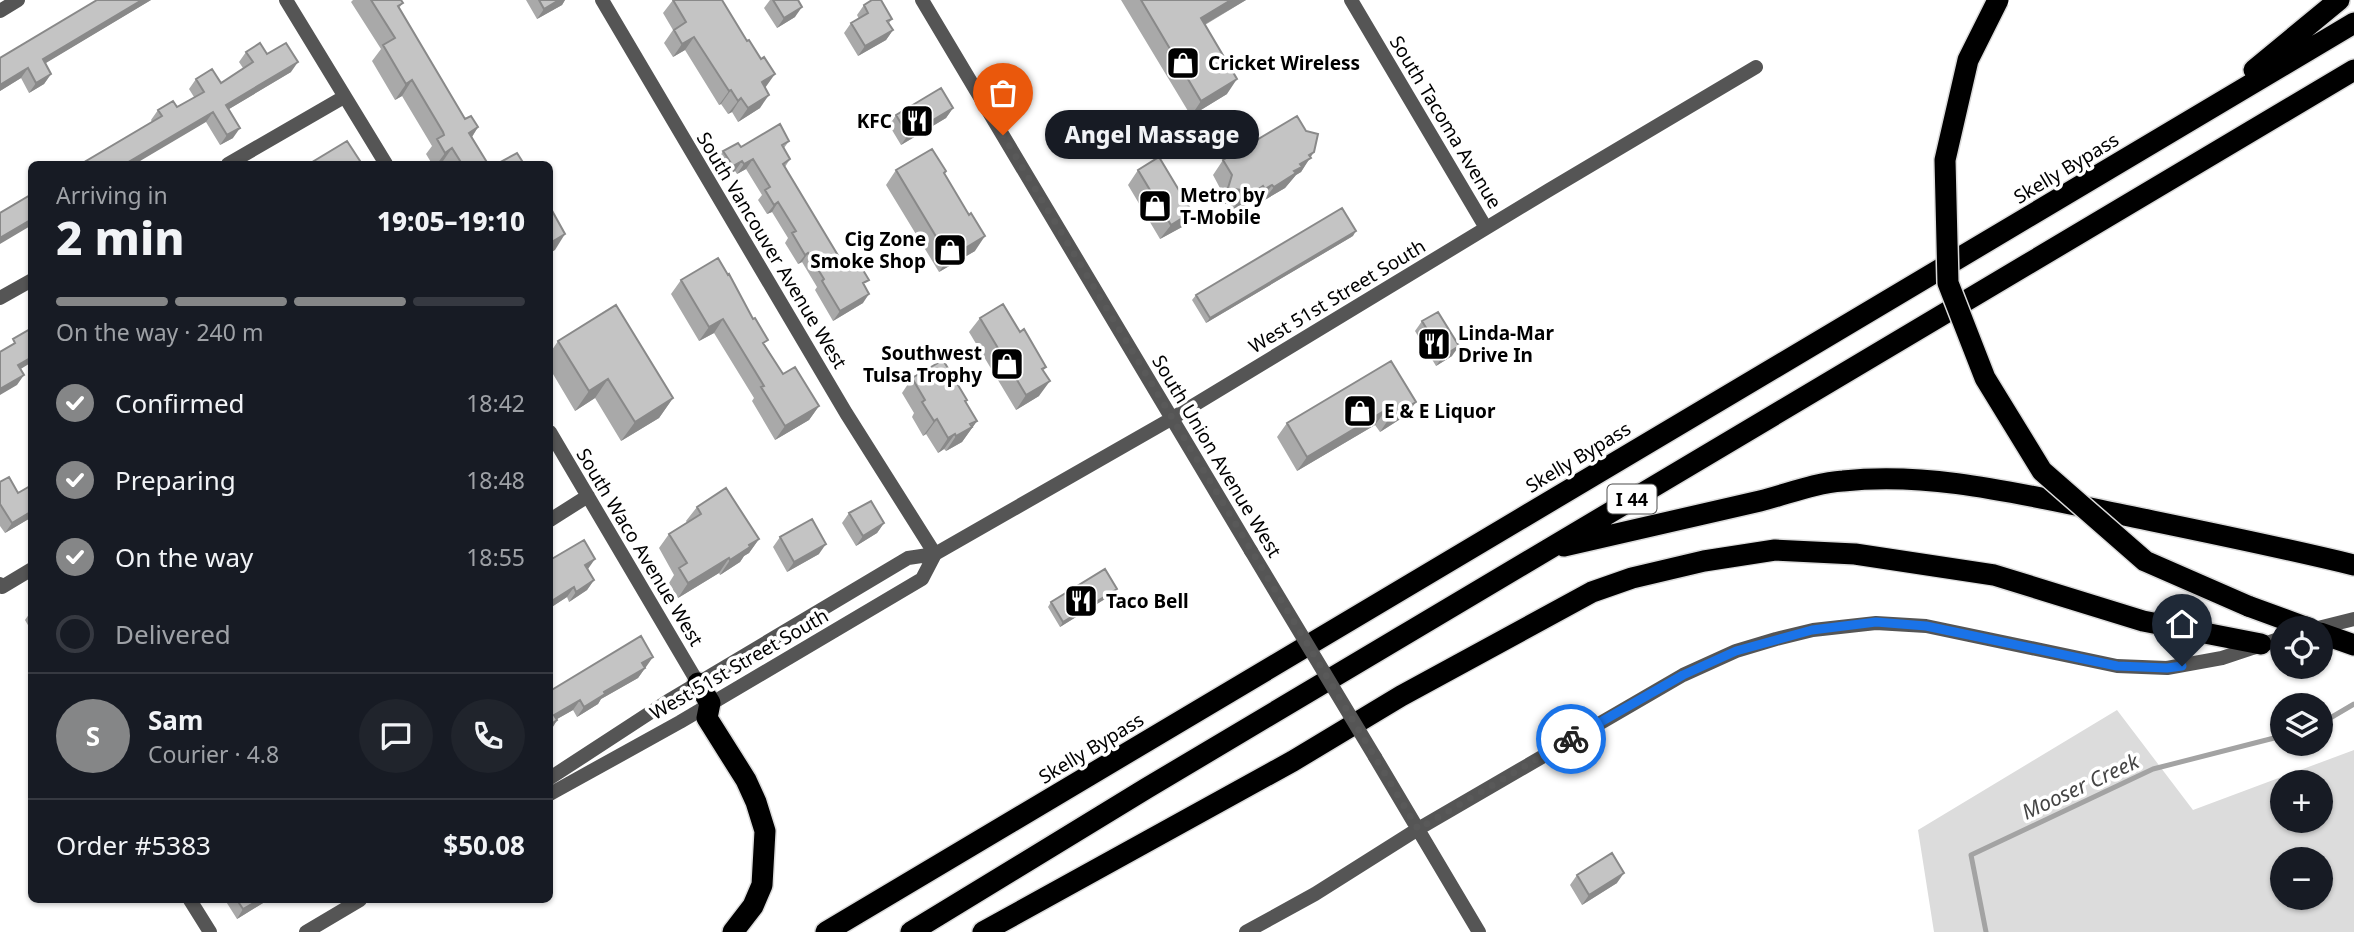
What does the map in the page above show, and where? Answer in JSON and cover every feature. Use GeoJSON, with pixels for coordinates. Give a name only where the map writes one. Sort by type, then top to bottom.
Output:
{"type":"FeatureCollection","features":[{"type":"Feature","properties":{"kind":"highway"},"geometry":{"type":"LineString","coordinates":[[1998,0],[1968,60],[1945,160],[1948,283],[1985,378],[2042,471],[2145,561],[2275,616]]}},
{"type":"Feature","properties":{"kind":"highway"},"geometry":{"type":"LineString","coordinates":[[2200,114],[2339,0]]}},
{"type":"Feature","properties":{"kind":"highway","name":"Skelly Bypass"},"geometry":{"type":"LineString","coordinates":[[827,932],[2354,23]]}},
{"type":"Feature","properties":{"kind":"highway","name":"I 44"},"geometry":{"type":"LineString","coordinates":[[911,932],[1146,788],[2354,70]]}},
{"type":"Feature","properties":{"kind":"highway"},"geometry":{"type":"LineString","coordinates":[[1545,551],[1765,500],[1800,489],[1842,481],[1892,479],[1932,480],[1983,487],[2217,534],[2352,565]]}},
{"type":"Feature","properties":{"kind":"highway"},"geometry":{"type":"LineString","coordinates":[[983,932],[1293,761],[1401,695],[1592,592],[1632,578],[1704,561],[1775,550],[1855,554],[1994,575],[2143,621],[2261,644]]}},
{"type":"Feature","properties":{"kind":"highway"},"geometry":{"type":"LineString","coordinates":[[2333,637],[2354,645]]}},
{"type":"Feature","properties":{"kind":"highway"},"geometry":{"type":"LineString","coordinates":[[698,683],[710,703],[707,718],[746,780],[757,802],[765,831],[762,885],[753,906],[733,932]]}},
{"type":"Feature","properties":{"kind":"street"},"geometry":{"type":"LineString","coordinates":[[0,11],[18,0]]}},
{"type":"Feature","properties":{"kind":"street"},"geometry":{"type":"LineString","coordinates":[[286,0],[384,161]]}},
{"type":"Feature","properties":{"kind":"street","name":"South Vancouver Avenue West"},"geometry":{"type":"LineString","coordinates":[[602,0],[846,413],[935,554]]}},
{"type":"Feature","properties":{"kind":"street","name":"South Union Avenue West"},"geometry":{"type":"LineString","coordinates":[[922,0],[1479,932]]}},
{"type":"Feature","properties":{"kind":"street","name":"South Tacoma Avenue"},"geometry":{"type":"LineString","coordinates":[[1351,0],[1486,228]]}},
{"type":"Feature","properties":{"kind":"street","name":"West 51st Street South"},"geometry":{"type":"LineString","coordinates":[[553,776],[698,683],[908,558],[935,554],[1171,419],[1756,67]]}},
{"type":"Feature","properties":{"kind":"street"},"geometry":{"type":"LineString","coordinates":[[233,161],[344,97]]}},
{"type":"Feature","properties":{"kind":"street"},"geometry":{"type":"LineString","coordinates":[[0,298],[28,282]]}},
{"type":"Feature","properties":{"kind":"street","name":"South Waco Avenue West"},"geometry":{"type":"LineString","coordinates":[[553,437],[698,683]]}},
{"type":"Feature","properties":{"kind":"street"},"geometry":{"type":"LineString","coordinates":[[553,518],[588,496]]}},
{"type":"Feature","properties":{"kind":"street","name":"West 51st Street South"},"geometry":{"type":"LineString","coordinates":[[553,792],[922,579],[935,554]]}},
{"type":"Feature","properties":{"kind":"street"},"geometry":{"type":"LineString","coordinates":[[1,585],[28,571]]}},
{"type":"Feature","properties":{"kind":"street"},"geometry":{"type":"LineString","coordinates":[[2333,626],[2354,619]]}},
{"type":"Feature","properties":{"kind":"street"},"geometry":{"type":"LineString","coordinates":[[1246,932],[1315,894],[1418,829],[1683,675],[1736,651],[1812,630],[1876,622],[1926,626],[2117,666],[2167,668],[2222,658],[2270,641]]}},
{"type":"Feature","properties":{"kind":"street"},"geometry":{"type":"LineString","coordinates":[[192,903],[210,932]]}},
{"type":"Feature","properties":{"kind":"street"},"geometry":{"type":"LineString","coordinates":[[306,932],[355,903]]}},
{"type":"Feature","properties":{"kind":"shaded area"},"geometry":{"type":"Polygon","coordinates":[[[2117,710],[2193,810],[2270,781],[2270,833],[2333,833],[2333,770],[2300,770],[2354,750],[2354,932],[1934,932],[1918,830],[2117,710]]]}},
{"type":"Feature","properties":{"kind":"building"},"geometry":{"type":"Polygon","coordinates":[[[97,0],[142,0],[43,59],[51,74],[36,83],[28,68],[0,85],[0,58],[97,0]]]}},
{"type":"Feature","properties":{"kind":"building"},"geometry":{"type":"Polygon","coordinates":[[[371,0],[401,0],[403,3],[398,6],[465,119],[471,116],[478,127],[469,133],[486,161],[460,161],[452,148],[445,153],[437,139],[444,135],[443,132],[412,80],[406,84],[383,45],[395,38],[371,0]]]}},
{"type":"Feature","properties":{"kind":"building"},"geometry":{"type":"Polygon","coordinates":[[[539,0],[559,0],[544,9],[539,0]]]}},
{"type":"Feature","properties":{"kind":"building"},"geometry":{"type":"Polygon","coordinates":[[[673,0],[722,0],[747,41],[749,40],[761,59],[764,57],[775,74],[762,82],[769,95],[748,108],[741,98],[738,101],[694,37],[682,44],[674,30],[686,22],[673,0]]]}},
{"type":"Feature","properties":{"kind":"building"},"geometry":{"type":"Polygon","coordinates":[[[773,0],[798,0],[802,7],[784,18],[773,0]]]}},
{"type":"Feature","properties":{"kind":"building"},"geometry":{"type":"Polygon","coordinates":[[[872,0],[881,0],[892,19],[887,21],[893,30],[865,46],[851,23],[868,13],[864,5],[872,0]]]}},
{"type":"Feature","properties":{"kind":"building"},"geometry":{"type":"Polygon","coordinates":[[[1141,0],[1231,0],[1201,18],[1237,79],[1201,101],[1141,0]]]}},
{"type":"Feature","properties":{"kind":"building"},"geometry":{"type":"Polygon","coordinates":[[[260,43],[267,54],[286,43],[298,62],[226,105],[240,128],[227,135],[213,112],[130,161],[86,161],[162,116],[158,110],[173,101],[177,107],[204,92],[196,79],[212,69],[221,83],[253,62],[246,52],[260,43]]]}},
{"type":"Feature","properties":{"kind":"building","name":"KFC"},"geometry":{"type":"Polygon","coordinates":[[[941,88],[953,108],[908,135],[896,115],[941,88]]]}},
{"type":"Feature","properties":{"kind":"building"},"geometry":{"type":"Polygon","coordinates":[[[1297,116],[1306,131],[1318,134],[1314,152],[1309,155],[1311,158],[1300,164],[1302,167],[1294,171],[1296,173],[1274,187],[1272,185],[1265,189],[1263,186],[1253,193],[1251,190],[1243,194],[1241,190],[1228,188],[1232,175],[1223,160],[1297,116]]]}},
{"type":"Feature","properties":{"kind":"building"},"geometry":{"type":"Polygon","coordinates":[[[780,124],[789,141],[782,145],[790,159],[783,164],[845,267],[857,260],[869,280],[863,283],[869,294],[840,311],[808,253],[805,255],[792,233],[796,231],[778,202],[774,205],[765,190],[770,187],[753,159],[733,166],[723,151],[738,143],[741,147],[780,124]]]}},
{"type":"Feature","properties":{"kind":"building"},"geometry":{"type":"Polygon","coordinates":[[[347,141],[360,161],[314,161],[347,141]]]}},
{"type":"Feature","properties":{"kind":"building"},"geometry":{"type":"Polygon","coordinates":[[[932,149],[969,215],[971,213],[985,236],[949,258],[896,170],[932,149]]]}},
{"type":"Feature","properties":{"kind":"building"},"geometry":{"type":"Polygon","coordinates":[[[517,153],[522,161],[502,161],[517,153]]]}},
{"type":"Feature","properties":{"kind":"building"},"geometry":{"type":"Polygon","coordinates":[[[1159,157],[1192,212],[1171,225],[1138,170],[1159,157]]]}},
{"type":"Feature","properties":{"kind":"building"},"geometry":{"type":"Polygon","coordinates":[[[28,196],[28,221],[0,238],[0,213],[28,196]]]}},
{"type":"Feature","properties":{"kind":"building"},"geometry":{"type":"Polygon","coordinates":[[[1342,208],[1356,231],[1210,318],[1196,295],[1342,208]]]}},
{"type":"Feature","properties":{"kind":"building"},"geometry":{"type":"Polygon","coordinates":[[[553,212],[565,234],[553,241],[553,212]]]}},
{"type":"Feature","properties":{"kind":"building"},"geometry":{"type":"Polygon","coordinates":[[[718,258],[768,340],[763,343],[783,374],[795,367],[819,406],[785,426],[723,319],[709,327],[681,280],[718,258]]]}},
{"type":"Feature","properties":{"kind":"building"},"geometry":{"type":"Polygon","coordinates":[[[1003,304],[1020,332],[1024,329],[1046,367],[1042,369],[1050,381],[1026,395],[980,318],[1003,304]]]}},
{"type":"Feature","properties":{"kind":"building"},"geometry":{"type":"Polygon","coordinates":[[[616,305],[673,398],[635,422],[608,379],[589,391],[558,341],[616,305]]]}},
{"type":"Feature","properties":{"kind":"building"},"geometry":{"type":"Polygon","coordinates":[[[1438,312],[1459,346],[1443,356],[1422,321],[1438,312]]]}},
{"type":"Feature","properties":{"kind":"building"},"geometry":{"type":"Polygon","coordinates":[[[28,330],[28,359],[18,365],[24,375],[0,389],[0,352],[15,343],[13,339],[28,330]]]}},
{"type":"Feature","properties":{"kind":"building"},"geometry":{"type":"Polygon","coordinates":[[[943,360],[977,421],[970,424],[972,427],[948,438],[937,419],[934,421],[922,402],[925,400],[912,378],[943,360]]]}},
{"type":"Feature","properties":{"kind":"building"},"geometry":{"type":"Polygon","coordinates":[[[1391,361],[1416,402],[1390,417],[1386,410],[1307,457],[1287,423],[1391,361]]]}},
{"type":"Feature","properties":{"kind":"building"},"geometry":{"type":"Polygon","coordinates":[[[9,477],[18,493],[28,487],[28,513],[12,523],[0,504],[0,482],[9,477]]]}},
{"type":"Feature","properties":{"kind":"building"},"geometry":{"type":"Polygon","coordinates":[[[726,488],[759,539],[730,560],[729,558],[688,583],[679,568],[687,563],[669,534],[701,514],[697,507],[726,488]]]}},
{"type":"Feature","properties":{"kind":"building"},"geometry":{"type":"Polygon","coordinates":[[[871,501],[884,523],[863,536],[849,513],[871,501]]]}},
{"type":"Feature","properties":{"kind":"building"},"geometry":{"type":"Polygon","coordinates":[[[812,519],[826,544],[794,562],[780,537],[812,519]]]}},
{"type":"Feature","properties":{"kind":"building"},"geometry":{"type":"Polygon","coordinates":[[[584,540],[595,559],[585,565],[594,580],[576,592],[574,587],[553,600],[553,558],[584,540]]]}},
{"type":"Feature","properties":{"kind":"building","name":"Taco Bell"},"geometry":{"type":"Polygon","coordinates":[[[1105,569],[1117,589],[1063,622],[1051,602],[1105,569]]]}},
{"type":"Feature","properties":{"kind":"building"},"geometry":{"type":"Polygon","coordinates":[[[641,636],[653,657],[642,663],[645,668],[584,707],[580,700],[554,715],[557,720],[553,723],[553,689],[641,636]]]}},
{"type":"Feature","properties":{"kind":"building"},"geometry":{"type":"Polygon","coordinates":[[[1612,853],[1624,873],[1589,895],[1577,875],[1612,853]]]}},
{"type":"Feature","properties":{"kind":"building"},"geometry":{"type":"Polygon","coordinates":[[[239,903],[254,903],[243,909],[239,903]]]}},
{"type":"Feature","properties":{"kind":"waterway","name":"Mooser Creek"},"geometry":{"type":"LineString","coordinates":[[2333,716],[2354,704]]}},
{"type":"Feature","properties":{"kind":"waterway","name":"Mooser Creek"},"geometry":{"type":"LineString","coordinates":[[1986,932],[1971,855],[2153,769],[2270,739]]}},
{"type":"Feature","properties":{"kind":"way so far"},"geometry":{"type":"LineString","coordinates":[[1003,135],[1418,829],[1571,739]]}},
{"type":"Feature","properties":{"kind":"place","name":"Cricket Wireless"},"geometry":{"type":"Point","coordinates":[1183,63]}},
{"type":"Feature","properties":{"kind":"place","name":"KFC"},"geometry":{"type":"Point","coordinates":[917,121]}},
{"type":"Feature","properties":{"kind":"place","name":"Angel Massage"},"geometry":{"type":"Point","coordinates":[1003,135]}},
{"type":"Feature","properties":{"kind":"place","name":"Metro by T-Mobile"},"geometry":{"type":"Point","coordinates":[1155,206]}},
{"type":"Feature","properties":{"kind":"place","name":"Cig Zone Smoke Shop"},"geometry":{"type":"Point","coordinates":[950,250]}},
{"type":"Feature","properties":{"kind":"place","name":"Linda-Mar Drive In"},"geometry":{"type":"Point","coordinates":[1434,344]}},
{"type":"Feature","properties":{"kind":"place","name":"Southwest Tulsa Trophy"},"geometry":{"type":"Point","coordinates":[1007,364]}},
{"type":"Feature","properties":{"kind":"place","name":"E & E Liquor"},"geometry":{"type":"Point","coordinates":[1360,411]}},
{"type":"Feature","properties":{"kind":"place","name":"Taco Bell"},"geometry":{"type":"Point","coordinates":[1081,601]}},
{"type":"Feature","properties":{"kind":"route"},"geometry":{"type":"LineString","coordinates":[[1571,739],[1683,675],[1736,651],[1812,630],[1876,622],[1926,626],[2117,666],[2182,666]]}}]}
